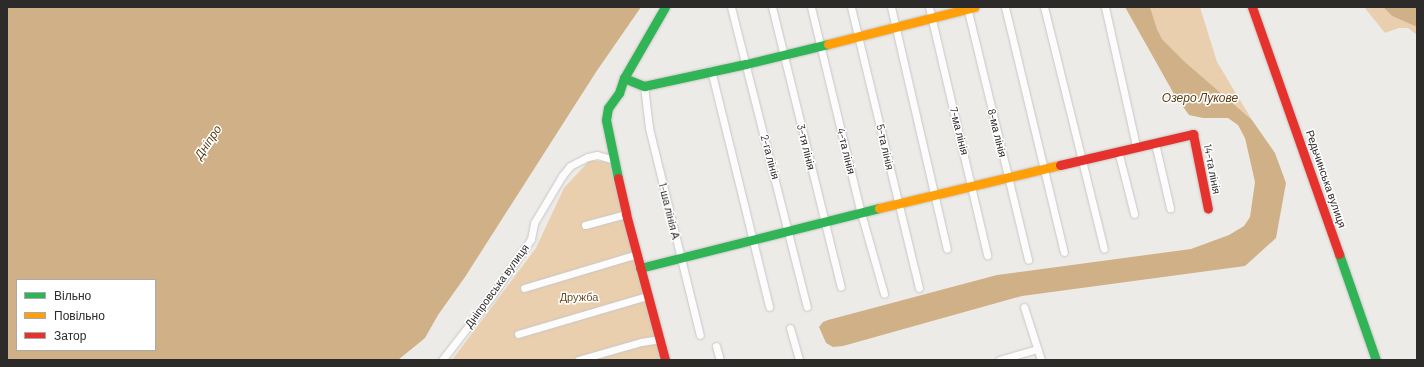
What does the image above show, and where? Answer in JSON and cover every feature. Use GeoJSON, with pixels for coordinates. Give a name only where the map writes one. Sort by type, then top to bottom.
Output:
{"type":"FeatureCollection","features":[{"type":"Feature","properties":{"kind":"street"},"geometry":{"type":"LineString","coordinates":[[664,7],[624,78],[620,93],[608,108],[606,120],[626,214],[665,360]]}},
{"type":"Feature","properties":{"kind":"street","name":"2-га лінія"},"geometry":{"type":"LineString","coordinates":[[731,7],[789,230],[807,307]]}},
{"type":"Feature","properties":{"kind":"street","name":"3-тя лінія"},"geometry":{"type":"LineString","coordinates":[[772,7],[841,287]]}},
{"type":"Feature","properties":{"kind":"street","name":"4-та лінія"},"geometry":{"type":"LineString","coordinates":[[811,7],[861,213],[884,294]]}},
{"type":"Feature","properties":{"kind":"street","name":"5-та лінія"},"geometry":{"type":"LineString","coordinates":[[851,7],[919,288]]}},
{"type":"Feature","properties":{"kind":"street"},"geometry":{"type":"LineString","coordinates":[[891,7],[947,249]]}},
{"type":"Feature","properties":{"kind":"street","name":"7-ма лінія"},"geometry":{"type":"LineString","coordinates":[[929,7],[988,255]]}},
{"type":"Feature","properties":{"kind":"street"},"geometry":{"type":"LineString","coordinates":[[1005,7],[1046,169],[1064,252]]}},
{"type":"Feature","properties":{"kind":"street"},"geometry":{"type":"LineString","coordinates":[[1044,7],[1104,249]]}},
{"type":"Feature","properties":{"kind":"street"},"geometry":{"type":"LineString","coordinates":[[1105,7],[1136,146]]}},
{"type":"Feature","properties":{"kind":"street","name":"Редьчинська вулиця"},"geometry":{"type":"LineString","coordinates":[[1252,7],[1376,360]]}},
{"type":"Feature","properties":{"kind":"street"},"geometry":{"type":"LineString","coordinates":[[624,78],[644,86],[711,70],[746,64],[820,44],[970,8]]}},
{"type":"Feature","properties":{"kind":"street","name":"8-ма лінія"},"geometry":{"type":"LineString","coordinates":[[970,8],[1028,260]]}},
{"type":"Feature","properties":{"kind":"street"},"geometry":{"type":"LineString","coordinates":[[711,70],[768,307]]}},
{"type":"Feature","properties":{"kind":"street","name":"1-ша лінія А"},"geometry":{"type":"LineString","coordinates":[[644,86],[649,128],[700,335]]}},
{"type":"Feature","properties":{"kind":"street","name":"14-та лінія"},"geometry":{"type":"LineString","coordinates":[[1155,143],[1193,134],[1208,209]]}},
{"type":"Feature","properties":{"kind":"street"},"geometry":{"type":"LineString","coordinates":[[640,268],[898,203],[935,196],[1136,146],[1155,143],[1170,208]]}},
{"type":"Feature","properties":{"kind":"street"},"geometry":{"type":"LineString","coordinates":[[1118,151],[1134,214]]}},
{"type":"Feature","properties":{"kind":"street","name":"Дніпровська вулиця"},"geometry":{"type":"LineString","coordinates":[[442,360],[491,296],[531,239],[534,223],[562,176],[570,166],[588,157],[597,155],[614,160]]}},
{"type":"Feature","properties":{"kind":"street"},"geometry":{"type":"LineString","coordinates":[[585,225],[626,214]]}},
{"type":"Feature","properties":{"kind":"street"},"geometry":{"type":"LineString","coordinates":[[524,288],[637,254]]}},
{"type":"Feature","properties":{"kind":"street"},"geometry":{"type":"LineString","coordinates":[[518,334],[647,296]]}},
{"type":"Feature","properties":{"kind":"street"},"geometry":{"type":"LineString","coordinates":[[1024,308],[1040,360]]}},
{"type":"Feature","properties":{"kind":"street"},"geometry":{"type":"LineString","coordinates":[[790,328],[799,360]]}},
{"type":"Feature","properties":{"kind":"street"},"geometry":{"type":"LineString","coordinates":[[578,360],[641,342],[659,339]]}},
{"type":"Feature","properties":{"kind":"street"},"geometry":{"type":"LineString","coordinates":[[716,346],[720,360]]}},
{"type":"Feature","properties":{"kind":"street"},"geometry":{"type":"LineString","coordinates":[[999,360],[1037,349]]}},
{"type":"Feature","properties":{"kind":"green space"},"geometry":{"type":"Polygon","coordinates":[[[1150,7],[1200,7],[1217,62],[1252,120],[1185,62],[1162,39],[1150,7]]]}},
{"type":"Feature","properties":{"kind":"green space"},"geometry":{"type":"Polygon","coordinates":[[[1364,7],[1383,7],[1392,16],[1417,27],[1417,35],[1408,28],[1399,28],[1385,33],[1364,7]]]}},
{"type":"Feature","properties":{"kind":"green space","name":"Дружба"},"geometry":{"type":"Polygon","coordinates":[[[590,160],[609,162],[661,360],[452,360],[536,248],[564,188],[590,160]]]}},
{"type":"Feature","properties":{"kind":"water","name":"Дніпро"},"geometry":{"type":"Polygon","coordinates":[[[7,7],[641,7],[596,72],[465,277],[438,315],[425,338],[398,360],[7,360],[7,7]]]}},
{"type":"Feature","properties":{"kind":"water","name":"Озеро Лукове"},"geometry":{"type":"Polygon","coordinates":[[[1125,7],[1150,7],[1162,39],[1185,62],[1252,120],[1275,153],[1286,183],[1276,238],[1245,266],[1022,296],[843,346],[833,347],[826,343],[819,327],[823,322],[828,320],[997,275],[1191,249],[1229,235],[1244,226],[1250,217],[1255,182],[1245,138],[1238,125],[1228,118],[1203,118],[1189,115],[1174,94],[1125,7]]]}},
{"type":"Feature","properties":{"kind":"water"},"geometry":{"type":"Polygon","coordinates":[[[1383,7],[1417,7],[1417,27],[1392,16],[1383,7]]]}},
{"type":"Feature","properties":{"kind":"traffic: fast"},"geometry":{"type":"LineString","coordinates":[[618,178],[606,120],[608,108],[619,93],[624,78],[665,7]]}},
{"type":"Feature","properties":{"kind":"traffic: fast"},"geometry":{"type":"LineString","coordinates":[[624,78],[644,86],[746,64],[828,44]]}},
{"type":"Feature","properties":{"kind":"traffic: fast"},"geometry":{"type":"LineString","coordinates":[[640,268],[879,208]]}},
{"type":"Feature","properties":{"kind":"traffic: fast"},"geometry":{"type":"LineString","coordinates":[[1339,254],[1376,360]]}},
{"type":"Feature","properties":{"kind":"traffic: slow"},"geometry":{"type":"LineString","coordinates":[[828,44],[974,7]]}},
{"type":"Feature","properties":{"kind":"traffic: slow"},"geometry":{"type":"LineString","coordinates":[[879,208],[1060,165]]}},
{"type":"Feature","properties":{"kind":"traffic: jam"},"geometry":{"type":"LineString","coordinates":[[1252,7],[1339,254]]}},
{"type":"Feature","properties":{"kind":"traffic: jam"},"geometry":{"type":"LineString","coordinates":[[1060,165],[1193,134],[1208,209]]}},
{"type":"Feature","properties":{"kind":"traffic: jam"},"geometry":{"type":"LineString","coordinates":[[618,178],[626,214],[665,360]]}}]}
